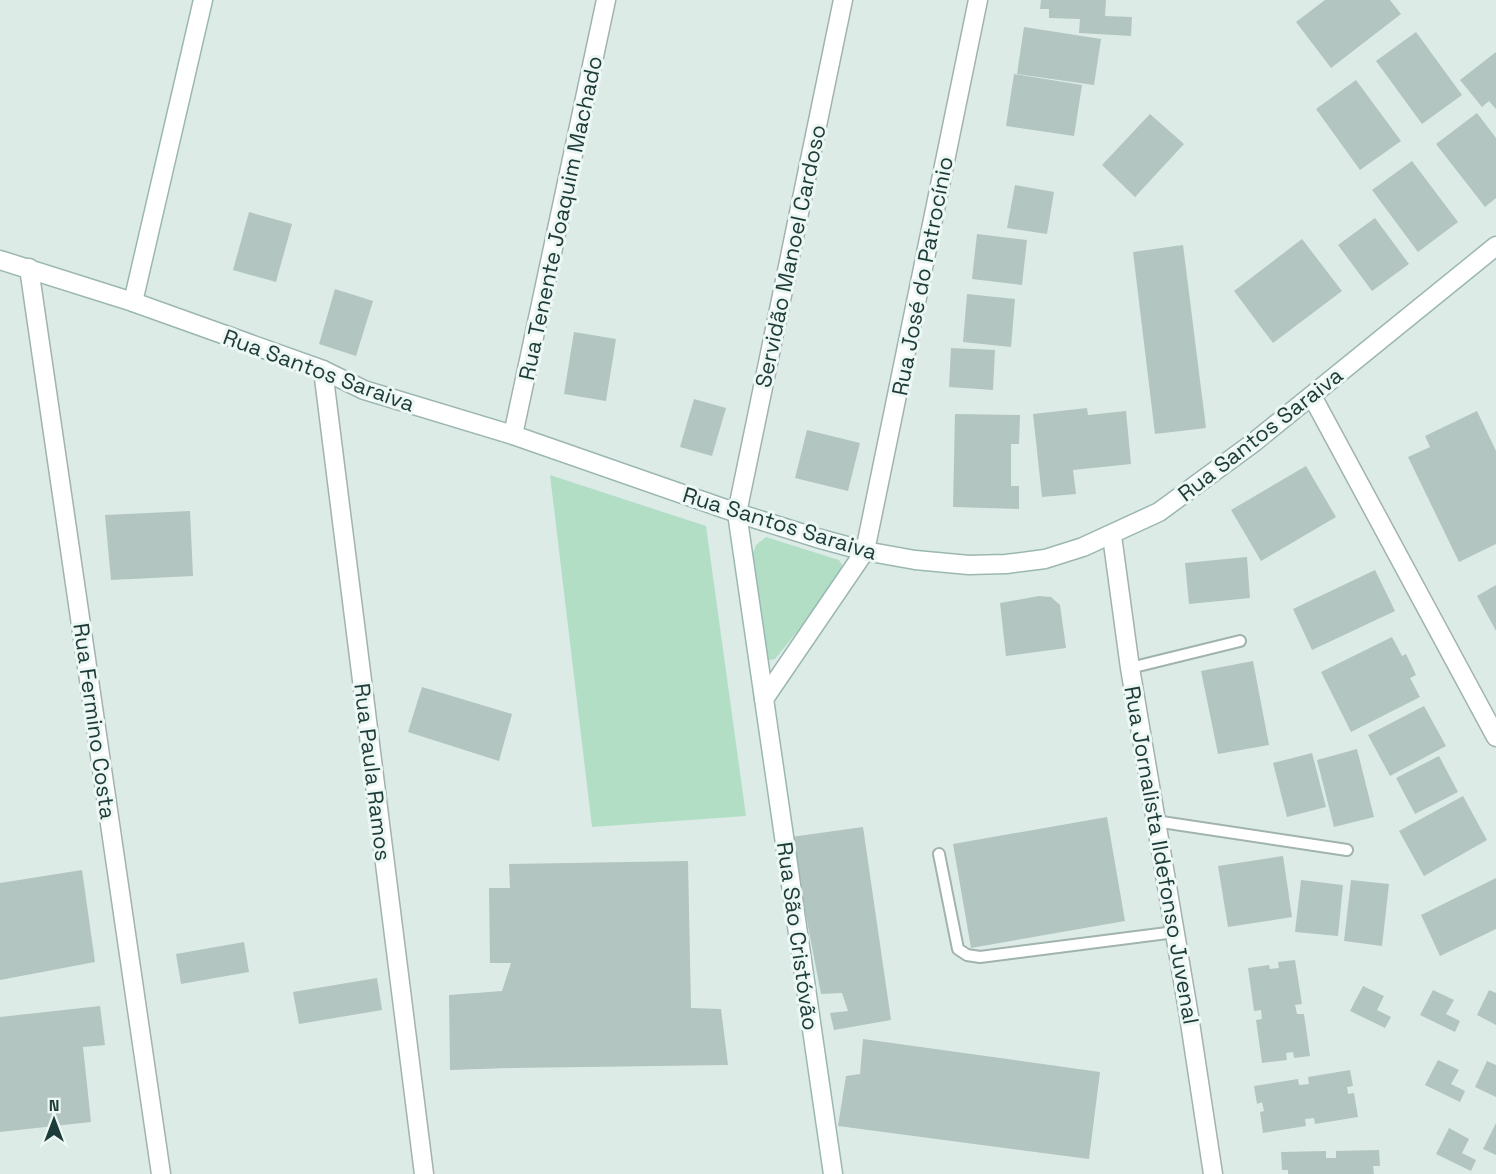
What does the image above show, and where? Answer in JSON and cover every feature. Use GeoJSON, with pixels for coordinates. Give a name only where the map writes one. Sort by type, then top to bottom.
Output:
{"type":"FeatureCollection","features":[{"type":"Feature","properties":{"kind":"street"},"geometry":{"type":"LineString","coordinates":[[133,302],[202,0]]}},
{"type":"Feature","properties":{"kind":"street","name":"Rua Tenente Joaquim Machado"},"geometry":{"type":"LineString","coordinates":[[513,435],[606,0]]}},
{"type":"Feature","properties":{"kind":"street","name":"Servidão Manoel Cardoso"},"geometry":{"type":"LineString","coordinates":[[737,513],[843,0]]}},
{"type":"Feature","properties":{"kind":"street","name":"Rua José do Patrocínio"},"geometry":{"type":"LineString","coordinates":[[865,551],[978,0]]}},
{"type":"Feature","properties":{"kind":"street","name":"Rua Santos Saraiva"},"geometry":{"type":"LineString","coordinates":[[0,260],[133,302],[323,370],[364,390],[513,435],[737,513],[865,551],[915,560],[958,564],[1006,564],[1045,559],[1083,547],[1112,536],[1168,505],[1253,443],[1496,246]]}},
{"type":"Feature","properties":{"kind":"street","name":"Rua Fermino Costa"},"geometry":{"type":"LineString","coordinates":[[29,268],[161,1174]]}},
{"type":"Feature","properties":{"kind":"street","name":"Rua Paula Ramos"},"geometry":{"type":"LineString","coordinates":[[323,370],[424,1174]]}},
{"type":"Feature","properties":{"kind":"street"},"geometry":{"type":"LineString","coordinates":[[1312,396],[1496,737]]}},
{"type":"Feature","properties":{"kind":"street","name":"Rua São Cristóvão"},"geometry":{"type":"LineString","coordinates":[[737,513],[833,1174]]}},
{"type":"Feature","properties":{"kind":"street","name":"Rua Jornalista Ildefonso Juvenal"},"geometry":{"type":"LineString","coordinates":[[1112,536],[1130,668],[1213,1174]]}},
{"type":"Feature","properties":{"kind":"street"},"geometry":{"type":"LineString","coordinates":[[764,699],[865,551]]}},
{"type":"Feature","properties":{"kind":"lane"},"geometry":{"type":"LineString","coordinates":[[1130,668],[1240,641]]}},
{"type":"Feature","properties":{"kind":"lane"},"geometry":{"type":"LineString","coordinates":[[1155,821],[1347,850]]}},
{"type":"Feature","properties":{"kind":"lane"},"geometry":{"type":"LineString","coordinates":[[939,854],[958,949],[966,955],[980,957],[1175,932]]}},
{"type":"Feature","properties":{"kind":"green space"},"geometry":{"type":"Polygon","coordinates":[[[550,475],[706,526],[746,816],[592,827],[550,475]]]}},
{"type":"Feature","properties":{"kind":"green space"},"geometry":{"type":"Polygon","coordinates":[[[766,537],[839,560],[844,568],[842,576],[775,659],[765,661],[752,556],[756,545],[766,537]]]}},
{"type":"Feature","properties":{"kind":"building"},"geometry":{"type":"Polygon","coordinates":[[[1041,0],[1106,0],[1105,16],[1132,17],[1131,36],[1079,33],[1080,19],[1049,18],[1049,9],[1040,9],[1041,0]]]}},
{"type":"Feature","properties":{"kind":"building"},"geometry":{"type":"Polygon","coordinates":[[[1325,0],[1390,0],[1401,14],[1331,68],[1296,22],[1325,0]]]}},
{"type":"Feature","properties":{"kind":"building"},"geometry":{"type":"Polygon","coordinates":[[[1024,27],[1101,39],[1094,85],[1017,74],[1024,27]]]}},
{"type":"Feature","properties":{"kind":"building"},"geometry":{"type":"Polygon","coordinates":[[[1416,32],[1462,95],[1422,124],[1376,61],[1416,32]]]}},
{"type":"Feature","properties":{"kind":"building"},"geometry":{"type":"Polygon","coordinates":[[[1496,52],[1496,109],[1489,101],[1482,107],[1460,80],[1496,52]]]}},
{"type":"Feature","properties":{"kind":"building"},"geometry":{"type":"Polygon","coordinates":[[[1014,74],[1082,85],[1074,136],[1006,126],[1014,74]]]}},
{"type":"Feature","properties":{"kind":"building"},"geometry":{"type":"Polygon","coordinates":[[[1356,80],[1401,141],[1360,170],[1316,109],[1356,80]]]}},
{"type":"Feature","properties":{"kind":"building"},"geometry":{"type":"Polygon","coordinates":[[[1477,113],[1496,138],[1496,198],[1485,207],[1436,144],[1477,113]]]}},
{"type":"Feature","properties":{"kind":"building"},"geometry":{"type":"Polygon","coordinates":[[[1150,114],[1184,144],[1135,197],[1102,165],[1150,114]]]}},
{"type":"Feature","properties":{"kind":"building"},"geometry":{"type":"Polygon","coordinates":[[[1412,161],[1458,222],[1418,252],[1372,190],[1412,161]]]}},
{"type":"Feature","properties":{"kind":"building"},"geometry":{"type":"Polygon","coordinates":[[[1015,185],[1054,192],[1047,234],[1007,228],[1015,185]]]}},
{"type":"Feature","properties":{"kind":"building"},"geometry":{"type":"Polygon","coordinates":[[[249,212],[292,224],[276,282],[233,270],[249,212]]]}},
{"type":"Feature","properties":{"kind":"building"},"geometry":{"type":"Polygon","coordinates":[[[1375,218],[1409,264],[1372,291],[1338,245],[1375,218]]]}},
{"type":"Feature","properties":{"kind":"building"},"geometry":{"type":"Polygon","coordinates":[[[977,234],[1027,240],[1022,285],[972,279],[977,234]]]}},
{"type":"Feature","properties":{"kind":"building"},"geometry":{"type":"Polygon","coordinates":[[[1302,239],[1342,291],[1273,343],[1234,291],[1302,239]]]}},
{"type":"Feature","properties":{"kind":"building"},"geometry":{"type":"Polygon","coordinates":[[[1183,245],[1206,428],[1155,434],[1133,252],[1183,245]]]}},
{"type":"Feature","properties":{"kind":"building"},"geometry":{"type":"Polygon","coordinates":[[[335,289],[373,301],[356,356],[319,344],[335,289]]]}},
{"type":"Feature","properties":{"kind":"building"},"geometry":{"type":"Polygon","coordinates":[[[967,294],[1015,299],[1011,347],[963,342],[967,294]]]}},
{"type":"Feature","properties":{"kind":"building"},"geometry":{"type":"Polygon","coordinates":[[[574,332],[616,339],[606,401],[564,394],[574,332]]]}},
{"type":"Feature","properties":{"kind":"building"},"geometry":{"type":"Polygon","coordinates":[[[951,348],[995,350],[993,390],[949,387],[951,348]]]}},
{"type":"Feature","properties":{"kind":"building"},"geometry":{"type":"Polygon","coordinates":[[[694,399],[726,408],[712,456],[680,447],[694,399]]]}},
{"type":"Feature","properties":{"kind":"building"},"geometry":{"type":"Polygon","coordinates":[[[1087,408],[1088,415],[1126,411],[1131,464],[1073,470],[1076,494],[1042,497],[1033,414],[1087,408]]]}},
{"type":"Feature","properties":{"kind":"building"},"geometry":{"type":"Polygon","coordinates":[[[1477,411],[1496,451],[1496,544],[1459,562],[1408,457],[1430,447],[1425,436],[1477,411]]]}},
{"type":"Feature","properties":{"kind":"building"},"geometry":{"type":"Polygon","coordinates":[[[955,414],[1020,415],[1019,444],[1011,444],[1011,486],[1019,486],[1019,509],[953,507],[955,414]]]}},
{"type":"Feature","properties":{"kind":"building"},"geometry":{"type":"Polygon","coordinates":[[[807,430],[860,443],[848,491],[795,478],[807,430]]]}},
{"type":"Feature","properties":{"kind":"building"},"geometry":{"type":"Polygon","coordinates":[[[1306,466],[1336,517],[1261,561],[1231,510],[1306,466]]]}},
{"type":"Feature","properties":{"kind":"building"},"geometry":{"type":"Polygon","coordinates":[[[190,511],[193,576],[111,580],[105,515],[190,511]]]}},
{"type":"Feature","properties":{"kind":"building"},"geometry":{"type":"Polygon","coordinates":[[[1247,557],[1250,598],[1189,604],[1185,563],[1247,557]]]}},
{"type":"Feature","properties":{"kind":"building"},"geometry":{"type":"Polygon","coordinates":[[[1375,570],[1395,611],[1312,650],[1293,609],[1375,570]]]}},
{"type":"Feature","properties":{"kind":"building"},"geometry":{"type":"Polygon","coordinates":[[[1496,585],[1496,631],[1477,596],[1496,585]]]}},
{"type":"Feature","properties":{"kind":"building"},"geometry":{"type":"Polygon","coordinates":[[[1039,596],[1051,597],[1060,605],[1066,648],[1006,656],[1000,603],[1039,596]]]}},
{"type":"Feature","properties":{"kind":"building"},"geometry":{"type":"Polygon","coordinates":[[[1392,637],[1402,656],[1406,654],[1416,675],[1410,678],[1420,697],[1351,732],[1321,672],[1392,637]]]}},
{"type":"Feature","properties":{"kind":"building"},"geometry":{"type":"Polygon","coordinates":[[[1253,661],[1269,745],[1218,754],[1201,671],[1253,661]]]}},
{"type":"Feature","properties":{"kind":"building"},"geometry":{"type":"Polygon","coordinates":[[[422,687],[512,714],[499,761],[408,732],[422,687]]]}},
{"type":"Feature","properties":{"kind":"building"},"geometry":{"type":"Polygon","coordinates":[[[1424,706],[1446,746],[1390,776],[1368,735],[1424,706]]]}},
{"type":"Feature","properties":{"kind":"building"},"geometry":{"type":"Polygon","coordinates":[[[1357,749],[1374,817],[1334,827],[1317,760],[1357,749]]]}},
{"type":"Feature","properties":{"kind":"building"},"geometry":{"type":"Polygon","coordinates":[[[1312,753],[1326,807],[1287,817],[1273,763],[1312,753]]]}},
{"type":"Feature","properties":{"kind":"building"},"geometry":{"type":"Polygon","coordinates":[[[1439,756],[1458,792],[1415,814],[1396,778],[1439,756]]]}},
{"type":"Feature","properties":{"kind":"building"},"geometry":{"type":"Polygon","coordinates":[[[1463,796],[1487,840],[1424,876],[1399,831],[1463,796]]]}},
{"type":"Feature","properties":{"kind":"building"},"geometry":{"type":"Polygon","coordinates":[[[1107,817],[1125,921],[971,948],[953,844],[1107,817]]]}},
{"type":"Feature","properties":{"kind":"building"},"geometry":{"type":"Polygon","coordinates":[[[863,827],[891,1020],[834,1030],[830,1013],[848,1011],[842,993],[821,994],[791,837],[863,827]]]}},
{"type":"Feature","properties":{"kind":"building"},"geometry":{"type":"Polygon","coordinates":[[[1283,856],[1292,917],[1228,927],[1218,866],[1283,856]]]}},
{"type":"Feature","properties":{"kind":"building"},"geometry":{"type":"Polygon","coordinates":[[[688,861],[691,1008],[721,1009],[728,1065],[450,1070],[449,995],[502,991],[511,963],[490,963],[489,888],[510,888],[509,864],[688,861]]]}},
{"type":"Feature","properties":{"kind":"building"},"geometry":{"type":"Polygon","coordinates":[[[82,870],[95,962],[0,980],[0,883],[82,870]]]}},
{"type":"Feature","properties":{"kind":"building"},"geometry":{"type":"Polygon","coordinates":[[[1496,878],[1496,929],[1440,956],[1421,915],[1496,878]]]}},
{"type":"Feature","properties":{"kind":"building"},"geometry":{"type":"Polygon","coordinates":[[[1301,880],[1343,885],[1338,936],[1295,932],[1301,880]]]}},
{"type":"Feature","properties":{"kind":"building"},"geometry":{"type":"Polygon","coordinates":[[[1351,880],[1389,884],[1382,946],[1344,941],[1351,880]]]}},
{"type":"Feature","properties":{"kind":"building"},"geometry":{"type":"Polygon","coordinates":[[[244,942],[249,972],[181,984],[176,954],[244,942]]]}},
{"type":"Feature","properties":{"kind":"building"},"geometry":{"type":"Polygon","coordinates":[[[1295,960],[1302,1004],[1295,1005],[1297,1014],[1304,1014],[1310,1056],[1294,1058],[1293,1052],[1286,1053],[1287,1060],[1262,1063],[1256,1020],[1262,1019],[1261,1010],[1254,1011],[1248,968],[1269,965],[1270,969],[1279,968],[1278,962],[1295,960]]]}},
{"type":"Feature","properties":{"kind":"building"},"geometry":{"type":"Polygon","coordinates":[[[377,978],[382,1010],[299,1024],[293,992],[377,978]]]}},
{"type":"Feature","properties":{"kind":"building"},"geometry":{"type":"Polygon","coordinates":[[[1363,986],[1384,996],[1377,1010],[1391,1017],[1385,1028],[1350,1011],[1363,986]]]}},
{"type":"Feature","properties":{"kind":"building"},"geometry":{"type":"Polygon","coordinates":[[[1433,990],[1454,1000],[1446,1014],[1460,1021],[1455,1032],[1420,1015],[1433,990]]]}},
{"type":"Feature","properties":{"kind":"building"},"geometry":{"type":"Polygon","coordinates":[[[1489,990],[1496,993],[1496,1025],[1477,1015],[1489,990]]]}},
{"type":"Feature","properties":{"kind":"building"},"geometry":{"type":"Polygon","coordinates":[[[100,1006],[105,1045],[83,1047],[91,1122],[0,1132],[0,1017],[100,1006]]]}},
{"type":"Feature","properties":{"kind":"building"},"geometry":{"type":"Polygon","coordinates":[[[863,1039],[1100,1072],[1089,1159],[838,1126],[846,1076],[860,1074],[863,1039]]]}},
{"type":"Feature","properties":{"kind":"building"},"geometry":{"type":"Polygon","coordinates":[[[1438,1060],[1459,1070],[1451,1084],[1465,1091],[1460,1102],[1425,1085],[1438,1060]]]}},
{"type":"Feature","properties":{"kind":"building"},"geometry":{"type":"Polygon","coordinates":[[[1487,1061],[1496,1065],[1496,1097],[1475,1087],[1487,1061]]]}},
{"type":"Feature","properties":{"kind":"building"},"geometry":{"type":"Polygon","coordinates":[[[1350,1070],[1353,1086],[1347,1087],[1348,1094],[1354,1093],[1358,1117],[1315,1124],[1314,1118],[1305,1119],[1306,1126],[1263,1133],[1260,1112],[1264,1111],[1262,1102],[1257,1104],[1254,1086],[1298,1079],[1299,1085],[1309,1084],[1308,1077],[1350,1070]]]}},
{"type":"Feature","properties":{"kind":"building"},"geometry":{"type":"Polygon","coordinates":[[[1496,1123],[1496,1155],[1483,1149],[1496,1123]]]}},
{"type":"Feature","properties":{"kind":"building"},"geometry":{"type":"Polygon","coordinates":[[[1449,1128],[1469,1139],[1462,1153],[1476,1160],[1471,1171],[1436,1154],[1449,1128]]]}},
{"type":"Feature","properties":{"kind":"building"},"geometry":{"type":"Polygon","coordinates":[[[1379,1150],[1380,1166],[1373,1166],[1374,1174],[1288,1174],[1288,1170],[1282,1170],[1281,1152],[1326,1151],[1326,1158],[1336,1158],[1336,1151],[1379,1150]]]}}]}
